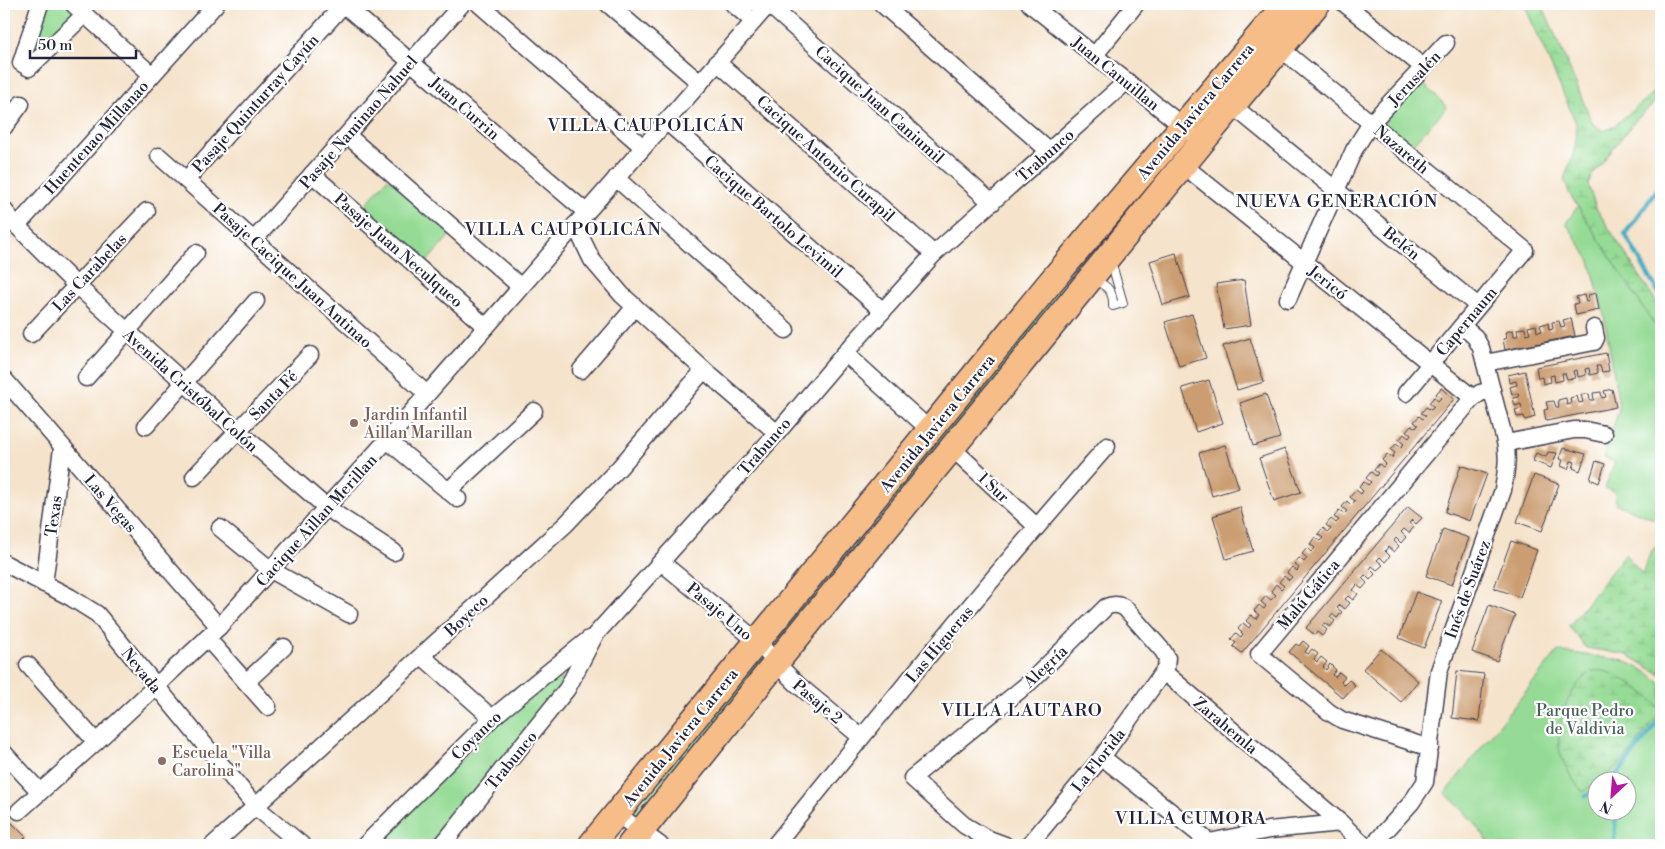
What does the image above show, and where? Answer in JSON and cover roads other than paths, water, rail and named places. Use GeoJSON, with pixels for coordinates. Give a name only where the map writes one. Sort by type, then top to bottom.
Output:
{"type":"FeatureCollection","features":[{"type":"Feature","properties":{"kind":"main road","name":"Avenida Javiera Carrera"},"geometry":{"type":"LineString","coordinates":[[591,845],[931,431],[1048,285],[1286,4]]}},
{"type":"Feature","properties":{"kind":"main road","name":"Avenida Javiera Carrera"},"geometry":{"type":"LineString","coordinates":[[644,841],[776,663],[1090,278],[1317,4]]}},
{"type":"Feature","properties":{"kind":"street"},"geometry":{"type":"LineString","coordinates":[[40,4],[21,62],[28,68],[79,9],[152,75]]}},
{"type":"Feature","properties":{"kind":"street","name":"Juan Currin"},"geometry":{"type":"LineString","coordinates":[[344,4],[411,62],[581,218],[592,260],[622,295],[777,433]]}},
{"type":"Feature","properties":{"kind":"street","name":"Pasaje Quinturray Cayún"},"geometry":{"type":"LineString","coordinates":[[186,180],[344,4]]}},
{"type":"Feature","properties":{"kind":"street","name":"Pasaje Naminao Nahuel"},"geometry":{"type":"LineString","coordinates":[[254,240],[462,4]]}},
{"type":"Feature","properties":{"kind":"street"},"geometry":{"type":"LineString","coordinates":[[479,4],[643,147]]}},
{"type":"Feature","properties":{"kind":"street"},"geometry":{"type":"LineString","coordinates":[[608,4],[700,83]]}},
{"type":"Feature","properties":{"kind":"street"},"geometry":{"type":"LineString","coordinates":[[733,4],[753,21]]}},
{"type":"Feature","properties":{"kind":"street","name":"Cacique Aillan Merillan"},"geometry":{"type":"LineString","coordinates":[[19,811],[96,742],[213,632],[271,570],[768,4]]}},
{"type":"Feature","properties":{"kind":"street","name":"Cacique Juan Caniumil"},"geometry":{"type":"LineString","coordinates":[[768,4],[992,204]]}},
{"type":"Feature","properties":{"kind":"street"},"geometry":{"type":"LineString","coordinates":[[882,4],[1049,151]]}},
{"type":"Feature","properties":{"kind":"street","name":"Juan Canuillan"},"geometry":{"type":"LineString","coordinates":[[1030,4],[1202,142]]}},
{"type":"Feature","properties":{"kind":"street"},"geometry":{"type":"LineString","coordinates":[[1094,56],[1136,4]]}},
{"type":"Feature","properties":{"kind":"street"},"geometry":{"type":"LineString","coordinates":[[1345,4],[1424,67]]}},
{"type":"Feature","properties":{"kind":"street","name":"Huentenao Millanao"},"geometry":{"type":"LineString","coordinates":[[17,226],[152,75],[209,6]]}},
{"type":"Feature","properties":{"kind":"street","name":"Jerusalén"},"geometry":{"type":"LineString","coordinates":[[1288,299],[1354,150],[1371,123],[1446,43]]}},
{"type":"Feature","properties":{"kind":"street","name":"Nazareth"},"geometry":{"type":"LineString","coordinates":[[1280,48],[1525,250]]}},
{"type":"Feature","properties":{"kind":"street","name":"Cacique Antonio Curapil"},"geometry":{"type":"LineString","coordinates":[[717,62],[934,254]]}},
{"type":"Feature","properties":{"kind":"street","name":"Trabunco"},"geometry":{"type":"LineString","coordinates":[[442,845],[567,689],[595,635],[777,433],[845,352],[934,254],[1127,81]]}},
{"type":"Feature","properties":{"kind":"street"},"geometry":{"type":"LineString","coordinates":[[4,127],[21,104]]}},
{"type":"Feature","properties":{"kind":"street","name":"Belén"},"geometry":{"type":"LineString","coordinates":[[1233,106],[1478,306]]}},
{"type":"Feature","properties":{"kind":"street","name":"Cacique Bartolo Levimil"},"geometry":{"type":"LineString","coordinates":[[666,121],[883,311]]}},
{"type":"Feature","properties":{"kind":"street"},"geometry":{"type":"LineString","coordinates":[[347,135],[520,287]]}},
{"type":"Feature","properties":{"kind":"street","name":"Pasaje Cacique Juan Antinao"},"geometry":{"type":"LineString","coordinates":[[159,156],[427,394]]}},
{"type":"Feature","properties":{"kind":"street","name":"Jericó"},"geometry":{"type":"LineString","coordinates":[[1183,165],[1473,398]]}},
{"type":"Feature","properties":{"kind":"street","name":"Pasaje Juan Neculqueo"},"geometry":{"type":"LineString","coordinates":[[312,174],[486,327]]}},
{"type":"Feature","properties":{"kind":"street"},"geometry":{"type":"LineString","coordinates":[[616,178],[786,330]]}},
{"type":"Feature","properties":{"kind":"street","name":"Avenida Cristóbal Colón"},"geometry":{"type":"LineString","coordinates":[[4,210],[17,226],[76,286],[238,432],[327,508],[394,552]]}},
{"type":"Feature","properties":{"kind":"street","name":"Las Carabelas"},"geometry":{"type":"LineString","coordinates":[[30,334],[147,211]]}},
{"type":"Feature","properties":{"kind":"street","name":"Capernaum"},"geometry":{"type":"LineString","coordinates":[[1406,393],[1525,250]]}},
{"type":"Feature","properties":{"kind":"street"},"geometry":{"type":"LineString","coordinates":[[86,378],[196,253]]}},
{"type":"Feature","properties":{"kind":"street"},"geometry":{"type":"LineString","coordinates":[[146,426],[256,302]]}},
{"type":"Feature","properties":{"kind":"street"},"geometry":{"type":"LineString","coordinates":[[580,370],[635,307]]}},
{"type":"Feature","properties":{"kind":"street","name":"Inés de Suárez"},"geometry":{"type":"LineString","coordinates":[[1373,845],[1411,802],[1425,782],[1439,671],[1503,490],[1507,468],[1506,443],[1485,363],[1475,336],[1462,326]]}},
{"type":"Feature","properties":{"kind":"street"},"geometry":{"type":"LineString","coordinates":[[1485,363],[1594,342],[1596,338],[1594,328]]}},
{"type":"Feature","properties":{"kind":"street"},"geometry":{"type":"LineString","coordinates":[[845,352],[931,431]]}},
{"type":"Feature","properties":{"kind":"street","name":"Santa Fé"},"geometry":{"type":"LineString","coordinates":[[194,477],[310,356]]}},
{"type":"Feature","properties":{"kind":"street","name":"Boyeco"},"geometry":{"type":"LineString","coordinates":[[213,845],[566,524],[619,468],[704,370]]}},
{"type":"Feature","properties":{"kind":"street","name":"Las Vegas"},"geometry":{"type":"LineString","coordinates":[[4,379],[213,632],[246,682],[268,708]]}},
{"type":"Feature","properties":{"kind":"street","name":"Malú Gática"},"geometry":{"type":"LineString","coordinates":[[1430,748],[1342,720],[1329,712],[1259,654],[1473,398],[1480,393],[1492,390]]}},
{"type":"Feature","properties":{"kind":"street"},"geometry":{"type":"LineString","coordinates":[[387,440],[453,495],[534,411]]}},
{"type":"Feature","properties":{"kind":"street"},"geometry":{"type":"LineString","coordinates":[[1506,443],[1574,430],[1604,434]]}},
{"type":"Feature","properties":{"kind":"street","name":"Las Higueras"},"geometry":{"type":"LineString","coordinates":[[775,845],[861,737],[1036,526],[1107,446]]}},
{"type":"Feature","properties":{"kind":"street","name":"Texas"},"geometry":{"type":"LineString","coordinates":[[44,584],[62,448]]}},
{"type":"Feature","properties":{"kind":"street","name":"1 Sur"},"geometry":{"type":"LineString","coordinates":[[952,448],[1036,526]]}},
{"type":"Feature","properties":{"kind":"street"},"geometry":{"type":"LineString","coordinates":[[220,528],[271,570],[349,614]]}},
{"type":"Feature","properties":{"kind":"street","name":"Pasaje Uno"},"geometry":{"type":"LineString","coordinates":[[661,562],[758,642],[776,663]]}},
{"type":"Feature","properties":{"kind":"street","name":"Nevada"},"geometry":{"type":"LineString","coordinates":[[4,563],[70,597],[97,614],[256,807],[302,845]]}},
{"type":"Feature","properties":{"kind":"street","name":"Alegría"},"geometry":{"type":"LineString","coordinates":[[983,841],[912,778],[1030,682],[1106,608],[1115,605],[1125,608],[1163,651],[1167,662],[1164,672]]}},
{"type":"Feature","properties":{"kind":"street","name":"Coyanco"},"geometry":{"type":"LineString","coordinates":[[365,845],[492,718],[595,635]]}},
{"type":"Feature","properties":{"kind":"street"},"geometry":{"type":"LineString","coordinates":[[246,682],[284,647]]}},
{"type":"Feature","properties":{"kind":"street"},"geometry":{"type":"LineString","coordinates":[[422,656],[492,718]]}},
{"type":"Feature","properties":{"kind":"street","name":"Pasaje 2"},"geometry":{"type":"LineString","coordinates":[[776,663],[797,684],[861,737]]}},
{"type":"Feature","properties":{"kind":"street"},"geometry":{"type":"LineString","coordinates":[[28,666],[96,742]]}},
{"type":"Feature","properties":{"kind":"street","name":"La Florida"},"geometry":{"type":"LineString","coordinates":[[1029,845],[1102,757],[1164,672]]}},
{"type":"Feature","properties":{"kind":"street","name":"Zarahemla"},"geometry":{"type":"LineString","coordinates":[[1164,672],[1341,823],[1364,845]]}},
{"type":"Feature","properties":{"kind":"street"},"geometry":{"type":"LineString","coordinates":[[4,753],[40,792]]}},
{"type":"Feature","properties":{"kind":"street"},"geometry":{"type":"LineString","coordinates":[[1102,757],[1209,842],[1269,830],[1341,823]]}},
{"type":"Feature","properties":{"kind":"street"},"geometry":{"type":"LineString","coordinates":[[617,814],[644,841]]}},
{"type":"Feature","properties":{"kind":"street"},"geometry":{"type":"LineString","coordinates":[[983,841],[1006,845]]}},
{"type":"Feature","properties":{"kind":"lane"},"geometry":{"type":"LineString","coordinates":[[1090,278],[1104,284],[1109,289],[1114,306],[1123,303],[1109,257]]}},
{"type":"Feature","properties":{"kind":"waterway"},"geometry":{"type":"LineString","coordinates":[[1661,184],[1625,234],[1661,297]]}},
{"type":"Feature","properties":{"kind":"waterway"},"geometry":{"type":"LineString","coordinates":[[1619,772],[1661,718]]}},
{"type":"Feature","properties":{"kind":"waterway"},"geometry":{"type":"LineString","coordinates":[[1614,845],[1615,822]]}},
{"type":"Feature","properties":{"kind":"place","name":"Jardin Infantil Aillan Marillan"},"geometry":{"type":"Point","coordinates":[354,423]}},
{"type":"Feature","properties":{"kind":"place","name":"Escuela \"Villa Carolina\""},"geometry":{"type":"Point","coordinates":[162,761]}},
{"type":"Feature","properties":{"kind":"district","name":"VILLA CAUPOLICÁN"},"geometry":{"type":"Point","coordinates":[646,125]}},
{"type":"Feature","properties":{"kind":"district","name":"NUEVA GENERACIÓN"},"geometry":{"type":"Point","coordinates":[1337,201]}},
{"type":"Feature","properties":{"kind":"district","name":"VILLA CAUPOLICÁN"},"geometry":{"type":"Point","coordinates":[563,229]}},
{"type":"Feature","properties":{"kind":"district","name":"VILLA LAUTARO"},"geometry":{"type":"Point","coordinates":[1022,710]}},
{"type":"Feature","properties":{"kind":"district","name":"VILLA CUMORA"},"geometry":{"type":"Point","coordinates":[1191,818]}},
{"type":"Feature","properties":{"kind":"park label","name":"Parque Pedro de Valdivia"},"geometry":{"type":"Point","coordinates":[1585,719]}}]}
